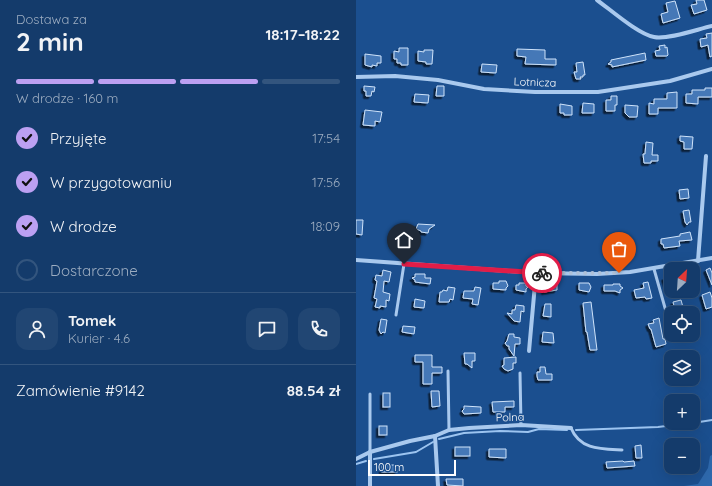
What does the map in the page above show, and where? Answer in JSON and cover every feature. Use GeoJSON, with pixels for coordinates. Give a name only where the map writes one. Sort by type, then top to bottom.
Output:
{"type":"FeatureCollection","features":[{"type":"Feature","properties":{"kind":"street"},"geometry":{"type":"LineString","coordinates":[[597,0],[641,32],[654,37],[664,38],[712,26]]}},
{"type":"Feature","properties":{"kind":"street","name":"Lotnicza"},"geometry":{"type":"LineString","coordinates":[[356,77],[409,77],[438,80],[484,89],[535,92],[598,92],[670,81],[712,69]]}},
{"type":"Feature","properties":{"kind":"street"},"geometry":{"type":"LineString","coordinates":[[698,261],[706,156]]}},
{"type":"Feature","properties":{"kind":"street"},"geometry":{"type":"LineString","coordinates":[[356,260],[536,273],[597,274],[654,269],[712,258]]}},
{"type":"Feature","properties":{"kind":"street"},"geometry":{"type":"LineString","coordinates":[[529,351],[536,273]]}},
{"type":"Feature","properties":{"kind":"street","name":"Polna"},"geometry":{"type":"LineString","coordinates":[[356,459],[370,452],[435,436],[449,430],[522,425],[571,428]]}},
{"type":"Feature","properties":{"kind":"street"},"geometry":{"type":"LineString","coordinates":[[435,436],[438,486]]}},
{"type":"Feature","properties":{"kind":"street"},"geometry":{"type":"LineString","coordinates":[[370,452],[370,486]]}},
{"type":"Feature","properties":{"kind":"lane"},"geometry":{"type":"LineString","coordinates":[[396,315],[404,264]]}},
{"type":"Feature","properties":{"kind":"lane"},"geometry":{"type":"LineString","coordinates":[[654,269],[664,306]]}},
{"type":"Feature","properties":{"kind":"lane"},"geometry":{"type":"LineString","coordinates":[[448,371],[449,430]]}},
{"type":"Feature","properties":{"kind":"lane"},"geometry":{"type":"LineString","coordinates":[[520,373],[522,425]]}},
{"type":"Feature","properties":{"kind":"lane"},"geometry":{"type":"LineString","coordinates":[[370,394],[370,452]]}},
{"type":"Feature","properties":{"kind":"lane"},"geometry":{"type":"LineString","coordinates":[[571,428],[574,436],[594,448],[622,450]]}},
{"type":"Feature","properties":{"kind":"shaded area"},"geometry":{"type":"Polygon","coordinates":[[[712,455],[712,486],[684,486],[698,484],[708,468],[710,456],[712,455]]]}},
{"type":"Feature","properties":{"kind":"building"},"geometry":{"type":"Polygon","coordinates":[[[696,0],[704,0],[707,10],[694,14],[691,5],[697,4],[696,0]]]}},
{"type":"Feature","properties":{"kind":"building"},"geometry":{"type":"Polygon","coordinates":[[[675,1],[680,18],[663,23],[661,14],[668,12],[666,3],[675,1]]]}},
{"type":"Feature","properties":{"kind":"building"},"geometry":{"type":"Polygon","coordinates":[[[712,33],[712,56],[710,57],[708,45],[701,47],[700,39],[707,38],[706,34],[712,33]]]}},
{"type":"Feature","properties":{"kind":"building"},"geometry":{"type":"Polygon","coordinates":[[[665,45],[665,48],[667,47],[668,55],[656,56],[655,51],[660,50],[659,46],[665,45]]]}},
{"type":"Feature","properties":{"kind":"building"},"geometry":{"type":"Polygon","coordinates":[[[399,48],[408,48],[408,65],[401,65],[401,63],[397,63],[397,59],[394,59],[394,51],[399,52],[399,48]]]}},
{"type":"Feature","properties":{"kind":"building"},"geometry":{"type":"Polygon","coordinates":[[[517,49],[545,50],[545,59],[556,59],[556,65],[525,64],[526,57],[517,56],[517,49]]]}},
{"type":"Feature","properties":{"kind":"building"},"geometry":{"type":"Polygon","coordinates":[[[424,50],[433,50],[432,64],[426,64],[426,62],[418,61],[418,51],[424,52],[424,50]]]}},
{"type":"Feature","properties":{"kind":"building"},"geometry":{"type":"Polygon","coordinates":[[[645,53],[646,60],[612,67],[612,65],[608,64],[611,60],[645,53]]]}},
{"type":"Feature","properties":{"kind":"building"},"geometry":{"type":"Polygon","coordinates":[[[365,54],[381,56],[381,63],[377,63],[377,66],[372,65],[372,67],[365,65],[365,54]]]}},
{"type":"Feature","properties":{"kind":"building"},"geometry":{"type":"Polygon","coordinates":[[[583,62],[585,75],[580,77],[581,79],[576,79],[574,72],[577,72],[576,63],[583,62]]]}},
{"type":"Feature","properties":{"kind":"building"},"geometry":{"type":"Polygon","coordinates":[[[482,64],[497,65],[496,73],[481,72],[482,64]]]}},
{"type":"Feature","properties":{"kind":"building"},"geometry":{"type":"Polygon","coordinates":[[[364,86],[375,87],[371,96],[366,96],[364,86]]]}},
{"type":"Feature","properties":{"kind":"building"},"geometry":{"type":"Polygon","coordinates":[[[437,86],[444,86],[444,96],[436,96],[437,86]]]}},
{"type":"Feature","properties":{"kind":"building"},"geometry":{"type":"Polygon","coordinates":[[[705,88],[712,88],[712,97],[698,97],[698,104],[686,103],[686,94],[692,94],[692,90],[705,90],[705,88]]]}},
{"type":"Feature","properties":{"kind":"building"},"geometry":{"type":"Polygon","coordinates":[[[677,92],[677,108],[658,108],[658,114],[649,114],[649,103],[654,104],[654,99],[667,99],[667,93],[677,92]]]}},
{"type":"Feature","properties":{"kind":"building"},"geometry":{"type":"Polygon","coordinates":[[[415,94],[429,95],[428,103],[414,102],[415,94]]]}},
{"type":"Feature","properties":{"kind":"building"},"geometry":{"type":"Polygon","coordinates":[[[611,96],[617,96],[615,111],[606,111],[606,100],[611,100],[611,96]]]}},
{"type":"Feature","properties":{"kind":"building"},"geometry":{"type":"Polygon","coordinates":[[[583,103],[594,104],[594,113],[582,113],[583,103]]]}},
{"type":"Feature","properties":{"kind":"building"},"geometry":{"type":"Polygon","coordinates":[[[560,104],[572,106],[572,115],[564,115],[564,113],[560,113],[560,104]]]}},
{"type":"Feature","properties":{"kind":"building"},"geometry":{"type":"Polygon","coordinates":[[[625,105],[638,106],[637,117],[629,117],[625,113],[625,105]]]}},
{"type":"Feature","properties":{"kind":"building"},"geometry":{"type":"Polygon","coordinates":[[[365,110],[382,112],[380,122],[375,121],[375,126],[363,125],[365,110]]]}},
{"type":"Feature","properties":{"kind":"building"},"geometry":{"type":"Polygon","coordinates":[[[680,136],[693,137],[692,149],[684,149],[684,142],[680,141],[680,136]]]}},
{"type":"Feature","properties":{"kind":"building"},"geometry":{"type":"Polygon","coordinates":[[[646,142],[653,143],[652,155],[658,155],[658,161],[644,163],[643,154],[645,154],[646,142]]]}},
{"type":"Feature","properties":{"kind":"building"},"geometry":{"type":"Polygon","coordinates":[[[688,189],[689,198],[680,199],[679,190],[688,189]]]}},
{"type":"Feature","properties":{"kind":"building"},"geometry":{"type":"Polygon","coordinates":[[[689,210],[691,222],[687,225],[683,211],[689,210]]]}},
{"type":"Feature","properties":{"kind":"building"},"geometry":{"type":"Polygon","coordinates":[[[356,220],[363,220],[362,235],[356,234],[356,220]]]}},
{"type":"Feature","properties":{"kind":"building"},"geometry":{"type":"Polygon","coordinates":[[[418,224],[435,225],[429,229],[428,233],[421,232],[416,229],[418,224]]]}},
{"type":"Feature","properties":{"kind":"building"},"geometry":{"type":"Polygon","coordinates":[[[690,232],[692,240],[679,241],[680,246],[664,248],[663,244],[661,244],[661,239],[680,236],[680,234],[690,232]]]}},
{"type":"Feature","properties":{"kind":"building"},"geometry":{"type":"Polygon","coordinates":[[[609,245],[621,245],[621,252],[616,254],[610,253],[609,245]]]}},
{"type":"Feature","properties":{"kind":"building"},"geometry":{"type":"Polygon","coordinates":[[[710,268],[712,273],[712,285],[706,270],[710,268]]]}},
{"type":"Feature","properties":{"kind":"building"},"geometry":{"type":"Polygon","coordinates":[[[383,270],[391,272],[389,282],[384,281],[383,292],[390,294],[389,301],[386,300],[386,307],[380,306],[380,308],[375,307],[377,299],[374,298],[377,281],[375,280],[376,275],[382,276],[383,270]]]}},
{"type":"Feature","properties":{"kind":"building"},"geometry":{"type":"Polygon","coordinates":[[[415,274],[425,274],[425,278],[431,278],[430,284],[415,282],[412,278],[415,277],[415,274]]]}},
{"type":"Feature","properties":{"kind":"building"},"geometry":{"type":"Polygon","coordinates":[[[499,281],[506,281],[508,286],[506,290],[493,289],[493,283],[499,283],[499,281]]]}},
{"type":"Feature","properties":{"kind":"building"},"geometry":{"type":"Polygon","coordinates":[[[648,282],[652,298],[636,298],[634,290],[644,288],[643,283],[648,282]]]}},
{"type":"Feature","properties":{"kind":"building"},"geometry":{"type":"Polygon","coordinates":[[[519,283],[526,283],[526,286],[528,287],[526,292],[516,290],[516,285],[519,285],[519,283]]]}},
{"type":"Feature","properties":{"kind":"building"},"geometry":{"type":"Polygon","coordinates":[[[544,283],[557,284],[557,290],[544,292],[544,289],[542,288],[544,283]]]}},
{"type":"Feature","properties":{"kind":"building"},"geometry":{"type":"Polygon","coordinates":[[[579,283],[589,283],[591,287],[589,292],[579,290],[579,283]]]}},
{"type":"Feature","properties":{"kind":"building"},"geometry":{"type":"Polygon","coordinates":[[[620,284],[623,288],[620,290],[620,293],[615,291],[604,291],[604,285],[620,284]]]}},
{"type":"Feature","properties":{"kind":"building"},"geometry":{"type":"Polygon","coordinates":[[[448,287],[455,288],[453,300],[450,299],[449,302],[439,302],[440,292],[443,290],[447,291],[448,287]]]}},
{"type":"Feature","properties":{"kind":"building"},"geometry":{"type":"Polygon","coordinates":[[[475,287],[481,288],[478,305],[472,304],[473,299],[463,298],[464,291],[474,291],[475,287]]]}},
{"type":"Feature","properties":{"kind":"building"},"geometry":{"type":"Polygon","coordinates":[[[710,292],[712,307],[706,309],[702,295],[710,292]]]}},
{"type":"Feature","properties":{"kind":"building"},"geometry":{"type":"Polygon","coordinates":[[[415,299],[425,301],[424,308],[414,307],[415,299]]]}},
{"type":"Feature","properties":{"kind":"building"},"geometry":{"type":"Polygon","coordinates":[[[681,300],[683,306],[674,306],[673,302],[681,300]]]}},
{"type":"Feature","properties":{"kind":"building"},"geometry":{"type":"Polygon","coordinates":[[[591,302],[597,350],[590,350],[586,332],[583,303],[591,302]]]}},
{"type":"Feature","properties":{"kind":"building"},"geometry":{"type":"Polygon","coordinates":[[[545,304],[551,304],[551,317],[543,316],[545,304]]]}},
{"type":"Feature","properties":{"kind":"building"},"geometry":{"type":"Polygon","coordinates":[[[516,305],[524,306],[524,312],[521,311],[520,322],[514,321],[507,313],[512,314],[512,310],[515,310],[516,305]]]}},
{"type":"Feature","properties":{"kind":"building"},"geometry":{"type":"Polygon","coordinates":[[[659,318],[663,339],[666,344],[656,347],[648,324],[654,323],[653,320],[659,318]]]}},
{"type":"Feature","properties":{"kind":"building"},"geometry":{"type":"Polygon","coordinates":[[[381,319],[387,320],[385,333],[383,332],[381,334],[379,330],[381,319]]]}},
{"type":"Feature","properties":{"kind":"building"},"geometry":{"type":"Polygon","coordinates":[[[403,326],[415,327],[414,334],[402,332],[403,326]]]}},
{"type":"Feature","properties":{"kind":"building"},"geometry":{"type":"Polygon","coordinates":[[[543,332],[553,333],[554,343],[542,342],[543,332]]]}},
{"type":"Feature","properties":{"kind":"building"},"geometry":{"type":"Polygon","coordinates":[[[509,334],[514,334],[514,337],[520,338],[520,344],[515,344],[514,356],[509,349],[509,346],[505,343],[509,334]]]}},
{"type":"Feature","properties":{"kind":"building"},"geometry":{"type":"Polygon","coordinates":[[[464,353],[475,353],[475,361],[472,361],[472,368],[465,364],[464,353]]]}},
{"type":"Feature","properties":{"kind":"building"},"geometry":{"type":"Polygon","coordinates":[[[415,355],[432,355],[432,367],[442,367],[442,373],[432,373],[432,384],[423,384],[423,362],[415,362],[415,355]]]}},
{"type":"Feature","properties":{"kind":"building"},"geometry":{"type":"Polygon","coordinates":[[[516,357],[516,363],[513,363],[513,369],[508,371],[504,369],[502,366],[504,365],[504,358],[516,357]]]}},
{"type":"Feature","properties":{"kind":"building"},"geometry":{"type":"Polygon","coordinates":[[[540,367],[545,367],[546,374],[552,374],[552,380],[538,380],[537,372],[540,372],[540,367]]]}},
{"type":"Feature","properties":{"kind":"building"},"geometry":{"type":"Polygon","coordinates":[[[431,391],[439,391],[440,406],[432,407],[431,391]]]}},
{"type":"Feature","properties":{"kind":"building"},"geometry":{"type":"Polygon","coordinates":[[[383,393],[390,393],[390,407],[383,407],[383,393]]]}},
{"type":"Feature","properties":{"kind":"building"},"geometry":{"type":"Polygon","coordinates":[[[514,401],[514,407],[505,407],[505,412],[493,412],[492,402],[514,401]]]}},
{"type":"Feature","properties":{"kind":"building"},"geometry":{"type":"Polygon","coordinates":[[[464,406],[481,407],[481,413],[464,414],[462,411],[464,406]]]}},
{"type":"Feature","properties":{"kind":"building"},"geometry":{"type":"Polygon","coordinates":[[[379,426],[387,426],[387,435],[379,435],[379,426]]]}},
{"type":"Feature","properties":{"kind":"building"},"geometry":{"type":"Polygon","coordinates":[[[641,445],[642,458],[636,458],[635,446],[641,445]]]}},
{"type":"Feature","properties":{"kind":"building"},"geometry":{"type":"Polygon","coordinates":[[[455,447],[470,447],[470,456],[455,456],[455,447]]]}},
{"type":"Feature","properties":{"kind":"building"},"geometry":{"type":"Polygon","coordinates":[[[489,449],[506,449],[506,458],[489,457],[489,449]]]}},
{"type":"Feature","properties":{"kind":"building"},"geometry":{"type":"Polygon","coordinates":[[[634,461],[635,466],[607,468],[606,462],[634,461]]]}},
{"type":"Feature","properties":{"kind":"building"},"geometry":{"type":"Polygon","coordinates":[[[382,465],[397,465],[397,472],[382,472],[382,465]]]}},
{"type":"Feature","properties":{"kind":"building"},"geometry":{"type":"Polygon","coordinates":[[[446,479],[463,479],[463,486],[447,485],[446,479]]]}},
{"type":"Feature","properties":{"kind":"waterway"},"geometry":{"type":"LineString","coordinates":[[700,422],[712,420]]}},
{"type":"Feature","properties":{"kind":"waterway"},"geometry":{"type":"LineString","coordinates":[[576,430],[664,426]]}},
{"type":"Feature","properties":{"kind":"waterway"},"geometry":{"type":"LineString","coordinates":[[439,439],[464,433],[500,431],[528,432],[539,429],[567,430]]}},
{"type":"Feature","properties":{"kind":"waterway"},"geometry":{"type":"LineString","coordinates":[[374,459],[416,452],[433,442]]}},
{"type":"Feature","properties":{"kind":"waterway"},"geometry":{"type":"LineString","coordinates":[[356,464],[366,461]]}},
{"type":"Feature","properties":{"kind":"way so far"},"geometry":{"type":"LineString","coordinates":[[542,273],[619,273]]}},
{"type":"Feature","properties":{"kind":"route"},"geometry":{"type":"LineString","coordinates":[[404,264],[542,273]]}}]}
